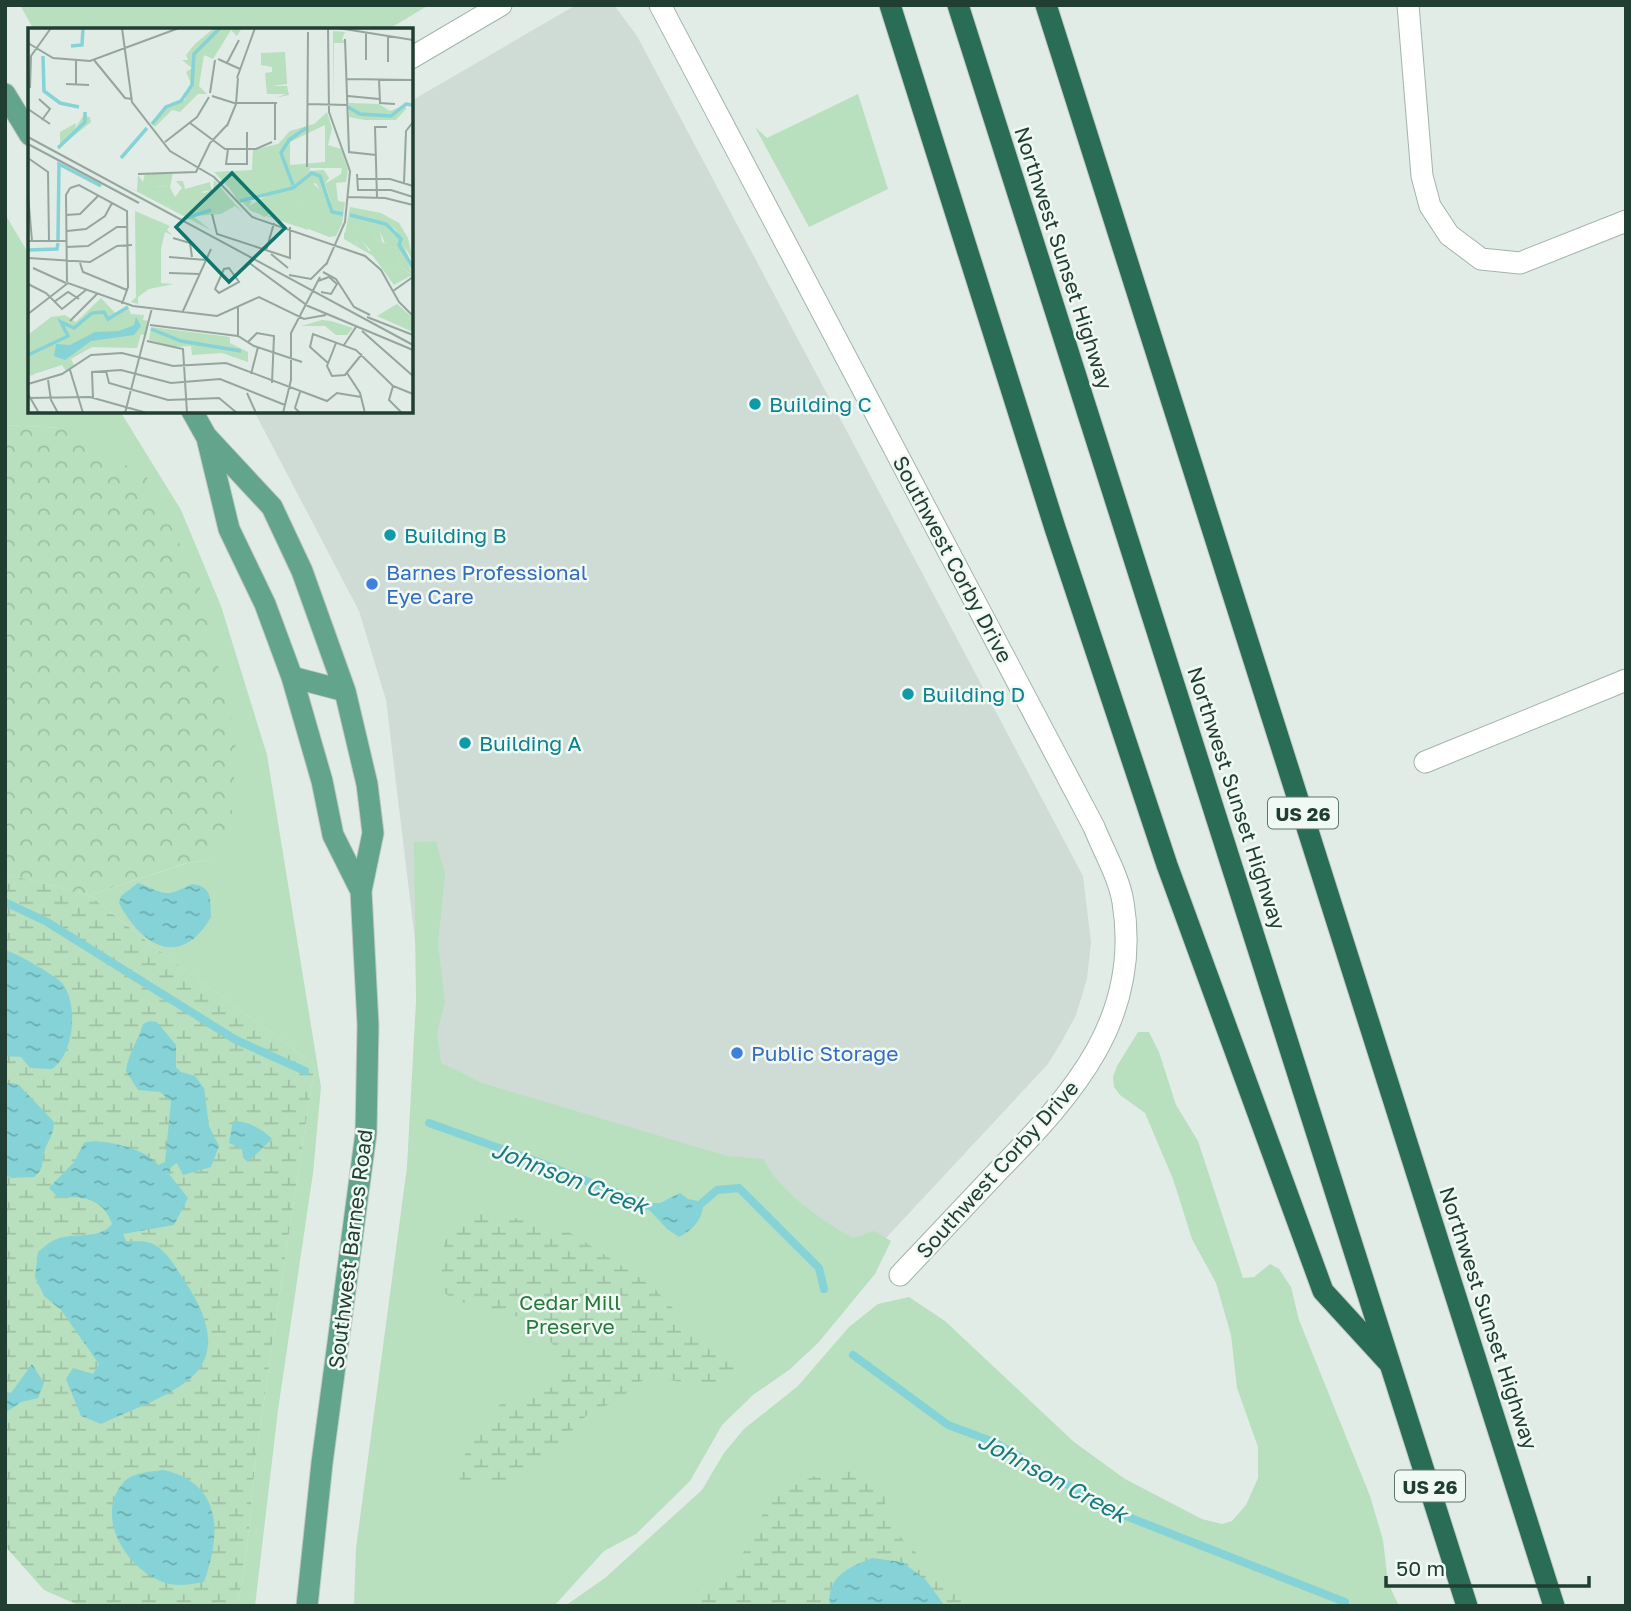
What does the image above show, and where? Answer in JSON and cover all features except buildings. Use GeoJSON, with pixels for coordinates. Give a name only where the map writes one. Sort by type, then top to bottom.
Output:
{"type":"FeatureCollection","features":[{"type":"Feature","properties":{"kind":"highway"},"geometry":{"type":"LineString","coordinates":[[890,5],[1055,528],[1167,865],[1322,1291],[1392,1366]]}},
{"type":"Feature","properties":{"kind":"highway","name":"Northwest Sunset Highway"},"geometry":{"type":"LineString","coordinates":[[958,5],[1467,1606]]}},
{"type":"Feature","properties":{"kind":"highway","name":"Northwest Sunset Highway"},"geometry":{"type":"LineString","coordinates":[[1052,11],[1554,1606]]}},
{"type":"Feature","properties":{"kind":"main road"},"geometry":{"type":"LineString","coordinates":[[5,94],[28,132]]}},
{"type":"Feature","properties":{"kind":"main road","name":"Southwest Barnes Road"},"geometry":{"type":"LineString","coordinates":[[193,413],[206,436],[272,507],[320,615],[345,691],[366,784],[373,833],[361,891],[369,1025],[366,1133],[314,1527],[307,1606]]}},
{"type":"Feature","properties":{"kind":"main road","name":"Southwest Barnes Road"},"geometry":{"type":"LineString","coordinates":[[206,436],[229,529],[265,604],[292,677],[322,781],[332,835],[361,891]]}},
{"type":"Feature","properties":{"kind":"main road"},"geometry":{"type":"LineString","coordinates":[[292,677],[345,691]]}},
{"type":"Feature","properties":{"kind":"street"},"geometry":{"type":"LineString","coordinates":[[413,57],[501,5]]}},
{"type":"Feature","properties":{"kind":"street","name":"Southwest Corby Drive"},"geometry":{"type":"LineString","coordinates":[[660,5],[1094,827],[1122,898],[1127,940],[1120,996],[1092,1060],[1052,1115],[900,1275]]}},
{"type":"Feature","properties":{"kind":"street"},"geometry":{"type":"LineString","coordinates":[[1408,5],[1422,176],[1430,206],[1449,235],[1480,259],[1520,263],[1626,221]]}},
{"type":"Feature","properties":{"kind":"street"},"geometry":{"type":"LineString","coordinates":[[1425,762],[1626,680]]}},
{"type":"Feature","properties":{"kind":"shaded area"},"geometry":{"type":"Polygon","coordinates":[[[576,5],[614,5],[637,36],[1083,876],[1091,942],[1087,979],[1076,1015],[1062,1041],[1048,1064],[845,1282],[417,1082],[416,949],[386,700],[359,611],[255,413],[413,413],[413,100],[576,5]]]}},
{"type":"Feature","properties":{"kind":"green space"},"geometry":{"type":"Polygon","coordinates":[[[20,5],[429,5],[390,28],[33,28],[20,5]]]}},
{"type":"Feature","properties":{"kind":"green space"},"geometry":{"type":"Polygon","coordinates":[[[858,94],[888,189],[809,227],[755,127],[767,138],[858,94]]]}},
{"type":"Feature","properties":{"kind":"green space"},"geometry":{"type":"Polygon","coordinates":[[[5,214],[28,253],[28,413],[121,413],[181,510],[221,606],[267,755],[321,1087],[313,1173],[278,1410],[255,1606],[237,1606],[245,1565],[255,1463],[315,1065],[150,944],[89,895],[188,863],[211,860],[61,428],[5,425],[5,214]]]}},
{"type":"Feature","properties":{"kind":"green space"},"geometry":{"type":"Polygon","coordinates":[[[5,425],[61,428],[147,477],[199,584],[236,741],[232,813],[211,860],[187,863],[89,895],[5,874],[5,425]]]}},
{"type":"Feature","properties":{"kind":"green space","name":"Cedar Mill Preserve"},"geometry":{"type":"Polygon","coordinates":[[[436,841],[445,874],[438,943],[445,1003],[437,1032],[441,1063],[482,1083],[727,1156],[764,1159],[790,1193],[829,1224],[853,1238],[874,1231],[891,1241],[875,1274],[818,1343],[789,1370],[753,1395],[722,1425],[690,1481],[636,1534],[604,1551],[554,1606],[354,1606],[356,1548],[407,1167],[416,1001],[414,842],[436,841]]]}},
{"type":"Feature","properties":{"kind":"green space"},"geometry":{"type":"Polygon","coordinates":[[[5,874],[89,895],[150,944],[315,1065],[255,1463],[245,1565],[237,1606],[80,1606],[44,1590],[5,1546],[5,874]]]}},
{"type":"Feature","properties":{"kind":"green space"},"geometry":{"type":"Polygon","coordinates":[[[1138,1032],[1149,1032],[1159,1052],[1176,1105],[1198,1141],[1243,1278],[1254,1277],[1270,1264],[1279,1269],[1291,1287],[1299,1320],[1370,1496],[1383,1540],[1388,1583],[1399,1606],[565,1606],[605,1578],[702,1490],[724,1453],[744,1429],[798,1386],[849,1327],[878,1304],[909,1297],[945,1321],[1074,1442],[1125,1479],[1202,1519],[1222,1524],[1232,1521],[1246,1505],[1258,1478],[1258,1447],[1237,1388],[1231,1335],[1216,1283],[1192,1239],[1173,1179],[1145,1113],[1120,1095],[1114,1087],[1113,1077],[1117,1066],[1138,1032]]]}},
{"type":"Feature","properties":{"kind":"green space"},"geometry":{"type":"Polygon","coordinates":[[[474,1210],[555,1226],[574,1235],[651,1285],[715,1353],[732,1366],[744,1368],[741,1378],[710,1387],[648,1376],[616,1401],[588,1414],[551,1452],[509,1482],[466,1485],[458,1477],[461,1465],[470,1444],[491,1415],[507,1397],[549,1389],[560,1377],[564,1367],[551,1342],[535,1326],[508,1313],[468,1304],[443,1292],[443,1256],[448,1232],[463,1215],[474,1210]]]}},
{"type":"Feature","properties":{"kind":"green space"},"geometry":{"type":"Polygon","coordinates":[[[848,1466],[862,1472],[884,1492],[886,1513],[902,1539],[971,1606],[945,1606],[942,1601],[829,1595],[830,1606],[677,1606],[734,1564],[745,1550],[765,1510],[777,1497],[807,1480],[848,1466]]]}},
{"type":"Feature","properties":{"kind":"water"},"geometry":{"type":"Polygon","coordinates":[[[138,883],[164,893],[175,892],[192,884],[204,888],[209,895],[211,917],[187,943],[175,947],[162,946],[139,931],[119,903],[121,896],[138,883]]]}},
{"type":"Feature","properties":{"kind":"water"},"geometry":{"type":"Polygon","coordinates":[[[5,950],[52,975],[62,983],[67,992],[71,1003],[72,1028],[65,1052],[52,1069],[30,1068],[21,1057],[5,1056],[5,950]]]}},
{"type":"Feature","properties":{"kind":"water"},"geometry":{"type":"Polygon","coordinates":[[[157,1022],[176,1045],[176,1067],[181,1072],[195,1076],[204,1088],[209,1126],[219,1146],[211,1167],[183,1175],[177,1163],[171,1167],[169,1174],[188,1198],[174,1225],[123,1234],[126,1241],[153,1244],[171,1260],[198,1303],[208,1341],[201,1366],[183,1384],[101,1424],[81,1416],[66,1379],[73,1368],[93,1374],[99,1364],[61,1310],[44,1296],[35,1277],[38,1252],[54,1240],[94,1234],[112,1224],[104,1209],[91,1200],[59,1198],[49,1188],[74,1162],[84,1143],[113,1143],[145,1154],[158,1165],[165,1162],[171,1101],[160,1092],[138,1090],[126,1071],[143,1024],[157,1022]]]}},
{"type":"Feature","properties":{"kind":"water"},"geometry":{"type":"Polygon","coordinates":[[[5,1084],[19,1085],[54,1122],[41,1168],[34,1177],[11,1178],[5,1175],[5,1084]]]}},
{"type":"Feature","properties":{"kind":"water"},"geometry":{"type":"Polygon","coordinates":[[[233,1121],[254,1126],[272,1139],[248,1162],[243,1157],[242,1149],[229,1143],[233,1121]]]}},
{"type":"Feature","properties":{"kind":"water"},"geometry":{"type":"Polygon","coordinates":[[[680,1193],[688,1199],[703,1202],[703,1208],[697,1223],[679,1237],[667,1229],[643,1203],[660,1203],[680,1193]]]}},
{"type":"Feature","properties":{"kind":"water"},"geometry":{"type":"Polygon","coordinates":[[[32,1364],[44,1383],[38,1398],[21,1402],[5,1413],[5,1391],[11,1393],[32,1364]]]}},
{"type":"Feature","properties":{"kind":"water"},"geometry":{"type":"Polygon","coordinates":[[[164,1470],[183,1477],[198,1487],[207,1499],[212,1513],[213,1546],[204,1582],[176,1585],[152,1577],[139,1568],[119,1542],[112,1512],[115,1497],[123,1483],[137,1475],[164,1470]]]}},
{"type":"Feature","properties":{"kind":"water"},"geometry":{"type":"Polygon","coordinates":[[[872,1558],[902,1562],[925,1579],[945,1606],[830,1606],[832,1587],[841,1574],[872,1558]]]}},
{"type":"Feature","properties":{"kind":"waterway","name":"Johnson Creek"},"geometry":{"type":"LineString","coordinates":[[5,902],[47,922],[236,1040],[305,1071]]}},
{"type":"Feature","properties":{"kind":"waterway","name":"Johnson Creek"},"geometry":{"type":"LineString","coordinates":[[429,1123],[544,1164],[652,1207]]}},
{"type":"Feature","properties":{"kind":"waterway","name":"Johnson Creek"},"geometry":{"type":"LineString","coordinates":[[696,1208],[717,1190],[739,1188],[819,1268],[824,1289]]}},
{"type":"Feature","properties":{"kind":"waterway","name":"Johnson Creek"},"geometry":{"type":"LineString","coordinates":[[853,1355],[948,1425],[994,1442],[1113,1511],[1345,1602]]}},
{"type":"Feature","properties":{"kind":"place","name":"Building C"},"geometry":{"type":"Point","coordinates":[755,404]}},
{"type":"Feature","properties":{"kind":"place","name":"Building B"},"geometry":{"type":"Point","coordinates":[390,535]}},
{"type":"Feature","properties":{"kind":"place","name":"Barnes Professional Eye Care"},"geometry":{"type":"Point","coordinates":[372,584]}},
{"type":"Feature","properties":{"kind":"place","name":"Building D"},"geometry":{"type":"Point","coordinates":[908,694]}},
{"type":"Feature","properties":{"kind":"place","name":"Building A"},"geometry":{"type":"Point","coordinates":[465,743]}},
{"type":"Feature","properties":{"kind":"place","name":"Public Storage"},"geometry":{"type":"Point","coordinates":[737,1053]}}]}
